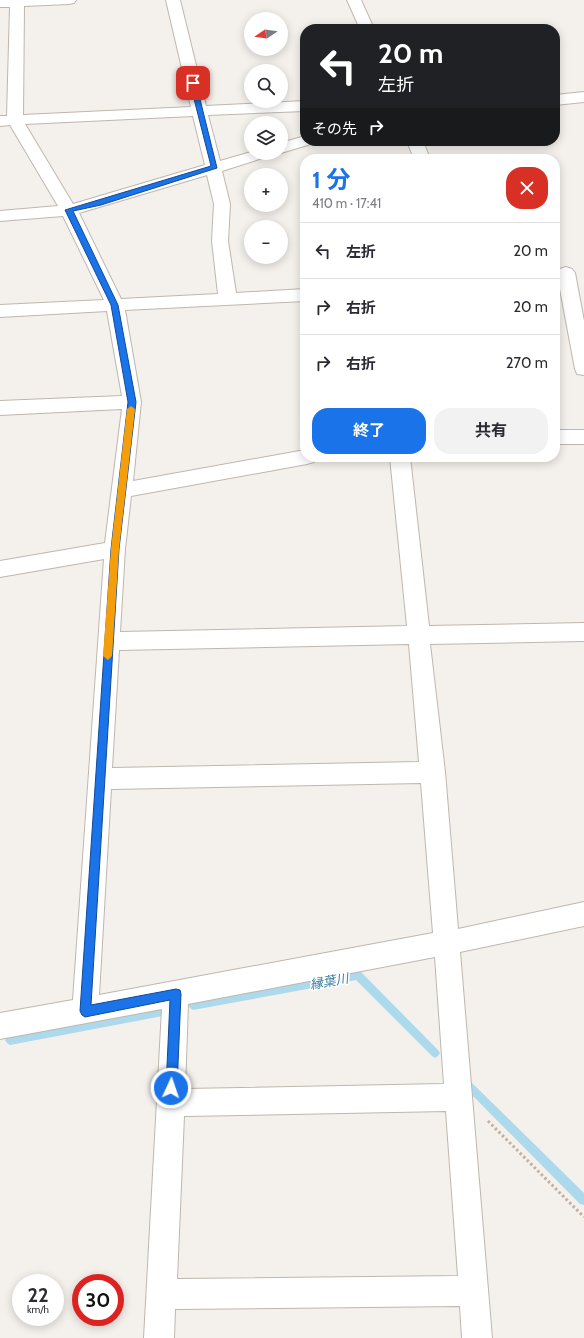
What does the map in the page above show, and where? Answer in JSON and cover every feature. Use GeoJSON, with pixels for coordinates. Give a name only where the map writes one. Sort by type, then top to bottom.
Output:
{"type":"FeatureCollection","features":[{"type":"Feature","properties":{"kind":"street"},"geometry":{"type":"LineString","coordinates":[[0,3],[17,1],[69,0]]}},
{"type":"Feature","properties":{"kind":"street"},"geometry":{"type":"LineString","coordinates":[[173,0],[199,110],[215,167],[222,204],[220,241],[228,299]]}},
{"type":"Feature","properties":{"kind":"street"},"geometry":{"type":"LineString","coordinates":[[354,0],[365,24]]}},
{"type":"Feature","properties":{"kind":"street"},"geometry":{"type":"LineString","coordinates":[[17,1],[8,120],[69,210],[115,305],[132,402],[115,549],[85,1011]]}},
{"type":"Feature","properties":{"kind":"street"},"geometry":{"type":"LineString","coordinates":[[560,99],[584,97]]}},
{"type":"Feature","properties":{"kind":"street"},"geometry":{"type":"LineString","coordinates":[[8,120],[300,106]]}},
{"type":"Feature","properties":{"kind":"street"},"geometry":{"type":"LineString","coordinates":[[288,146],[300,142]]}},
{"type":"Feature","properties":{"kind":"street"},"geometry":{"type":"LineString","coordinates":[[0,216],[69,210],[98,203],[244,159]]}},
{"type":"Feature","properties":{"kind":"street"},"geometry":{"type":"LineString","coordinates":[[584,270],[561,274],[584,369]]}},
{"type":"Feature","properties":{"kind":"street"},"geometry":{"type":"LineString","coordinates":[[0,311],[300,295]]}},
{"type":"Feature","properties":{"kind":"street"},"geometry":{"type":"LineString","coordinates":[[0,408],[132,402]]}},
{"type":"Feature","properties":{"kind":"street"},"geometry":{"type":"LineString","coordinates":[[560,437],[584,437]]}},
{"type":"Feature","properties":{"kind":"street"},"geometry":{"type":"LineString","coordinates":[[122,490],[300,458]]}},
{"type":"Feature","properties":{"kind":"street"},"geometry":{"type":"LineString","coordinates":[[401,462],[420,634],[433,772],[477,1338]]}},
{"type":"Feature","properties":{"kind":"street"},"geometry":{"type":"LineString","coordinates":[[0,569],[115,549]]}},
{"type":"Feature","properties":{"kind":"street"},"geometry":{"type":"LineString","coordinates":[[109,641],[584,632]]}},
{"type":"Feature","properties":{"kind":"street"},"geometry":{"type":"LineString","coordinates":[[100,779],[433,772]]}},
{"type":"Feature","properties":{"kind":"street"},"geometry":{"type":"LineString","coordinates":[[0,1026],[447,943],[584,914]]}},
{"type":"Feature","properties":{"kind":"street"},"geometry":{"type":"LineString","coordinates":[[159,1338],[176,994]]}},
{"type":"Feature","properties":{"kind":"street"},"geometry":{"type":"LineString","coordinates":[[171,1104],[458,1094]]}},
{"type":"Feature","properties":{"kind":"street"},"geometry":{"type":"LineString","coordinates":[[161,1294],[473,1291]]}},
{"type":"Feature","properties":{"kind":"path"},"geometry":{"type":"LineString","coordinates":[[458,1094],[584,1217]]}},
{"type":"Feature","properties":{"kind":"waterway","name":"縁葉川"},"geometry":{"type":"LineString","coordinates":[[193,1005],[358,975],[435,1053]]}},
{"type":"Feature","properties":{"kind":"waterway","name":"縁葉川"},"geometry":{"type":"LineString","coordinates":[[10,1040],[168,1010]]}},
{"type":"Feature","properties":{"kind":"waterway","name":"縁葉川"},"geometry":{"type":"LineString","coordinates":[[469,1086],[584,1200]]}},
{"type":"Feature","properties":{"kind":"slow traffic"},"geometry":{"type":"LineString","coordinates":[[108,656],[115,549],[131,409]]}},
{"type":"Feature","properties":{"kind":"route"},"geometry":{"type":"LineString","coordinates":[[171,1088],[176,994],[85,1011],[115,549],[132,402],[115,305],[69,210],[98,203],[215,167],[193,83]]}}]}
